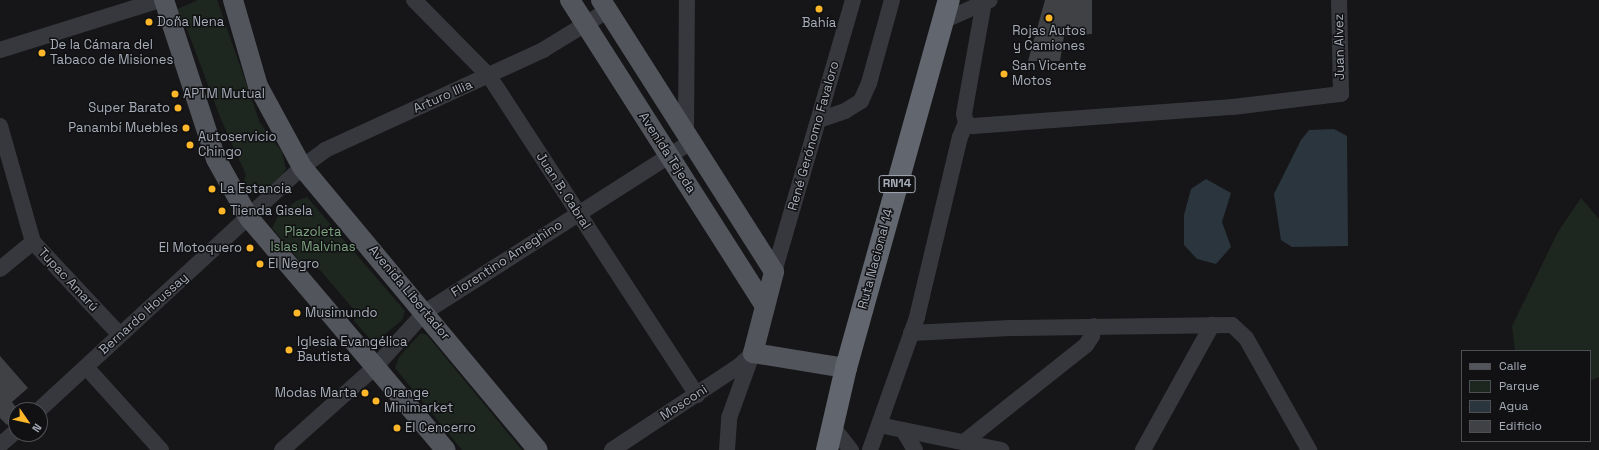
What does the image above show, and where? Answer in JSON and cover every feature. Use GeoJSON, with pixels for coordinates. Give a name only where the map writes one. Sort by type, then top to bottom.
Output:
{"type":"FeatureCollection","features":[{"type":"Feature","properties":{"kind":"highway","name":"Ruta Nacional 14"},"geometry":{"type":"LineString","coordinates":[[827,450],[846,368],[949,0]]}},
{"type":"Feature","properties":{"kind":"main road"},"geometry":{"type":"LineString","coordinates":[[164,0],[216,159],[249,218],[446,450]]}},
{"type":"Feature","properties":{"kind":"main road","name":"Avenida Libertador"},"geometry":{"type":"LineString","coordinates":[[233,0],[258,86],[302,167],[425,312],[538,450]]}},
{"type":"Feature","properties":{"kind":"main road","name":"Avenida Tejeda"},"geometry":{"type":"LineString","coordinates":[[570,0],[765,306]]}},
{"type":"Feature","properties":{"kind":"main road","name":"Avenida Tejeda"},"geometry":{"type":"LineString","coordinates":[[604,5],[774,272]]}},
{"type":"Feature","properties":{"kind":"main road"},"geometry":{"type":"LineString","coordinates":[[774,272],[753,353],[846,368]]}},
{"type":"Feature","properties":{"kind":"street"},"geometry":{"type":"LineString","coordinates":[[0,50],[160,0]]}},
{"type":"Feature","properties":{"kind":"street","name":"Juan B. Cabral"},"geometry":{"type":"LineString","coordinates":[[414,0],[489,76],[697,395]]}},
{"type":"Feature","properties":{"kind":"street"},"geometry":{"type":"LineString","coordinates":[[688,0],[689,138]]}},
{"type":"Feature","properties":{"kind":"street","name":"René Gerónomo Favaloro"},"geometry":{"type":"LineString","coordinates":[[774,272],[853,0]]}},
{"type":"Feature","properties":{"kind":"street"},"geometry":{"type":"LineString","coordinates":[[819,120],[846,111],[862,101],[870,83],[892,0]]}},
{"type":"Feature","properties":{"kind":"street","name":"Juan Alvez"},"geometry":{"type":"LineString","coordinates":[[966,123],[973,126],[1171,112],[1341,94],[1339,0]]}},
{"type":"Feature","properties":{"kind":"street"},"geometry":{"type":"LineString","coordinates":[[943,21],[987,1]]}},
{"type":"Feature","properties":{"kind":"street"},"geometry":{"type":"LineString","coordinates":[[870,450],[911,332],[960,137],[966,123],[964,114],[987,1]]}},
{"type":"Feature","properties":{"kind":"street","name":"Arturo Illia"},"geometry":{"type":"LineString","coordinates":[[249,218],[302,167],[325,150],[543,50],[584,24],[604,5]]}},
{"type":"Feature","properties":{"kind":"street","name":"Tupac Amarú"},"geometry":{"type":"LineString","coordinates":[[0,126],[33,242],[120,335]]}},
{"type":"Feature","properties":{"kind":"street","name":"Florentino Ameghino"},"geometry":{"type":"LineString","coordinates":[[282,450],[375,367],[425,312],[669,157],[689,138]]}},
{"type":"Feature","properties":{"kind":"street","name":"Bernardo Houssay"},"geometry":{"type":"LineString","coordinates":[[48,402],[249,218]]}},
{"type":"Feature","properties":{"kind":"street"},"geometry":{"type":"LineString","coordinates":[[0,270],[33,242]]}},
{"type":"Feature","properties":{"kind":"street"},"geometry":{"type":"LineString","coordinates":[[1143,450],[1212,325]]}},
{"type":"Feature","properties":{"kind":"street"},"geometry":{"type":"LineString","coordinates":[[911,332],[1094,326],[1232,325],[1246,338],[1309,450]]}},
{"type":"Feature","properties":{"kind":"street"},"geometry":{"type":"LineString","coordinates":[[964,442],[1086,345],[1092,336],[1094,326]]}},
{"type":"Feature","properties":{"kind":"street"},"geometry":{"type":"LineString","coordinates":[[727,450],[729,418],[740,382],[753,353]]}},
{"type":"Feature","properties":{"kind":"street","name":"Mosconi"},"geometry":{"type":"LineString","coordinates":[[612,450],[697,395],[739,366],[753,353]]}},
{"type":"Feature","properties":{"kind":"street"},"geometry":{"type":"LineString","coordinates":[[86,367],[161,450]]}},
{"type":"Feature","properties":{"kind":"street"},"geometry":{"type":"LineString","coordinates":[[879,425],[1001,450]]}},
{"type":"Feature","properties":{"kind":"street"},"geometry":{"type":"LineString","coordinates":[[832,426],[851,450]]}},
{"type":"Feature","properties":{"kind":"street"},"geometry":{"type":"LineString","coordinates":[[903,430],[915,450]]}},
{"type":"Feature","properties":{"kind":"street"},"geometry":{"type":"LineString","coordinates":[[0,446],[8,438]]}},
{"type":"Feature","properties":{"kind":"green space"},"geometry":{"type":"Polygon","coordinates":[[[198,0],[217,0],[260,123],[282,152],[286,169],[279,179],[259,194],[247,194],[242,187],[246,175],[220,117],[184,21],[178,20],[175,10],[198,0]]]}},
{"type":"Feature","properties":{"kind":"green space","name":"Plazoleta Islas Malvinas"},"geometry":{"type":"Polygon","coordinates":[[[307,197],[405,311],[402,320],[378,340],[370,339],[354,321],[356,312],[320,270],[299,260],[272,228],[278,216],[296,201],[307,197]]]}},
{"type":"Feature","properties":{"kind":"green space"},"geometry":{"type":"Polygon","coordinates":[[[1581,198],[1599,219],[1599,377],[1591,381],[1591,350],[1515,350],[1512,326],[1558,232],[1581,198]]]}},
{"type":"Feature","properties":{"kind":"green space"},"geometry":{"type":"Polygon","coordinates":[[[421,333],[427,335],[522,450],[462,450],[395,368],[399,357],[421,333]]]}},
{"type":"Feature","properties":{"kind":"water"},"geometry":{"type":"Polygon","coordinates":[[[1334,129],[1347,136],[1348,246],[1292,247],[1281,240],[1274,194],[1301,140],[1309,130],[1334,129]]]}},
{"type":"Feature","properties":{"kind":"water"},"geometry":{"type":"Polygon","coordinates":[[[1206,179],[1231,193],[1222,222],[1231,247],[1216,264],[1197,259],[1184,245],[1184,215],[1191,189],[1206,179]]]}},
{"type":"Feature","properties":{"kind":"building"},"geometry":{"type":"Polygon","coordinates":[[[1045,0],[1092,0],[1092,34],[1064,36],[1060,61],[1028,61],[1045,0]]]}},
{"type":"Feature","properties":{"kind":"building"},"geometry":{"type":"Polygon","coordinates":[[[0,356],[28,388],[12,402],[8,402],[8,424],[7,425],[0,418],[0,356]]]}},
{"type":"Feature","properties":{"kind":"place","name":"Bahía"},"geometry":{"type":"Point","coordinates":[819,9]}},
{"type":"Feature","properties":{"kind":"place","name":"Rojas Autos y Camiones"},"geometry":{"type":"Point","coordinates":[1049,18]}},
{"type":"Feature","properties":{"kind":"place","name":"Doña Nena"},"geometry":{"type":"Point","coordinates":[149,22]}},
{"type":"Feature","properties":{"kind":"place","name":"De la Cámara del Tabaco de Misiones"},"geometry":{"type":"Point","coordinates":[42,53]}},
{"type":"Feature","properties":{"kind":"place","name":"San Vicente Motos"},"geometry":{"type":"Point","coordinates":[1004,74]}},
{"type":"Feature","properties":{"kind":"place","name":"APTM Mutual"},"geometry":{"type":"Point","coordinates":[175,94]}},
{"type":"Feature","properties":{"kind":"place","name":"Super Barato"},"geometry":{"type":"Point","coordinates":[178,108]}},
{"type":"Feature","properties":{"kind":"place","name":"Panambí Muebles"},"geometry":{"type":"Point","coordinates":[186,128]}},
{"type":"Feature","properties":{"kind":"place","name":"Autoservicio Chingo"},"geometry":{"type":"Point","coordinates":[190,145]}},
{"type":"Feature","properties":{"kind":"place","name":"La Estancia"},"geometry":{"type":"Point","coordinates":[212,189]}},
{"type":"Feature","properties":{"kind":"place","name":"Tienda Gisela"},"geometry":{"type":"Point","coordinates":[222,211]}},
{"type":"Feature","properties":{"kind":"place","name":"El Motoquero"},"geometry":{"type":"Point","coordinates":[250,248]}},
{"type":"Feature","properties":{"kind":"place","name":"El Negro"},"geometry":{"type":"Point","coordinates":[260,264]}},
{"type":"Feature","properties":{"kind":"place","name":"Musimundo"},"geometry":{"type":"Point","coordinates":[297,313]}},
{"type":"Feature","properties":{"kind":"place","name":"Iglesia Evangélica Bautista"},"geometry":{"type":"Point","coordinates":[289,350]}},
{"type":"Feature","properties":{"kind":"place","name":"Modas Marta"},"geometry":{"type":"Point","coordinates":[365,393]}},
{"type":"Feature","properties":{"kind":"place","name":"Orange Minimarket"},"geometry":{"type":"Point","coordinates":[376,401]}},
{"type":"Feature","properties":{"kind":"place","name":"El Cencerro"},"geometry":{"type":"Point","coordinates":[397,428]}}]}
